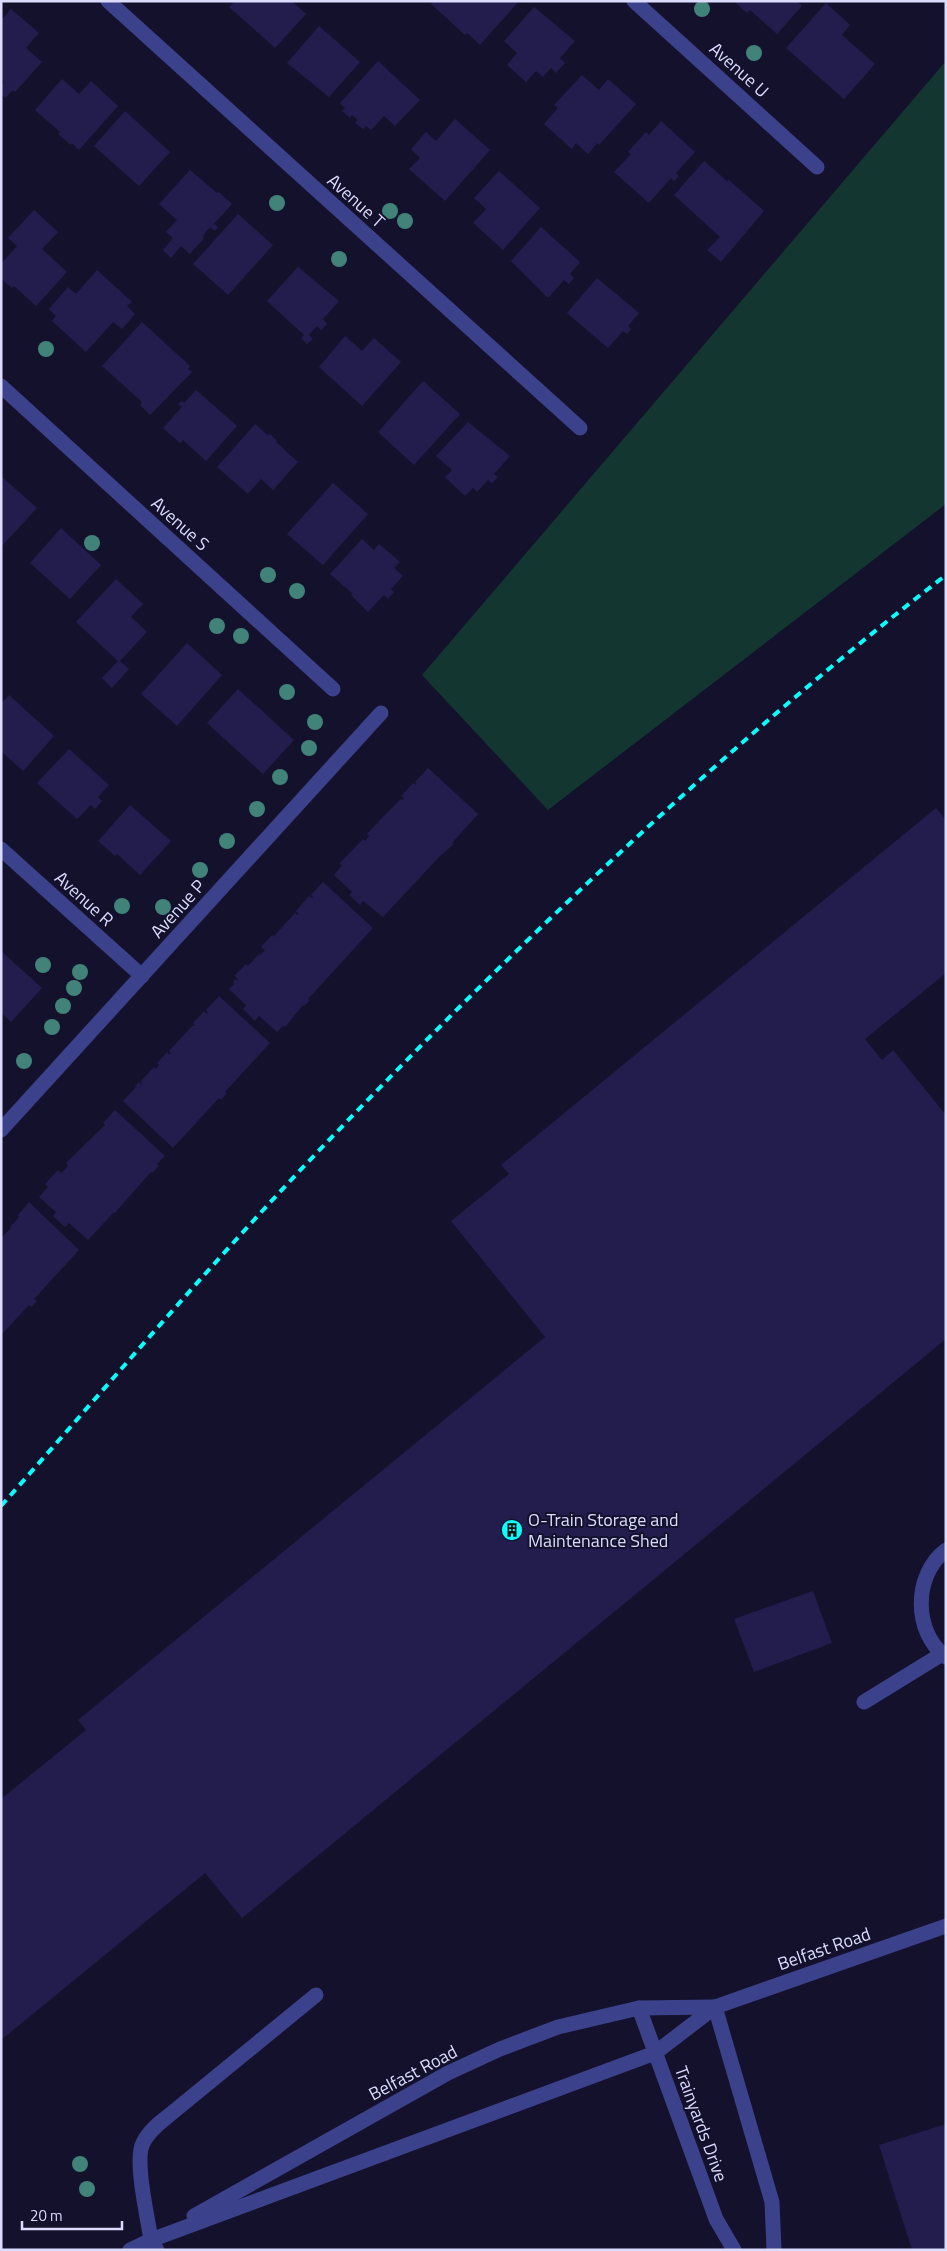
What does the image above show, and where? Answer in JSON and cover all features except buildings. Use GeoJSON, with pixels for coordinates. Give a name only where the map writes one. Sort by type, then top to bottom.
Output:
{"type":"FeatureCollection","features":[{"type":"Feature","properties":{"kind":"street","name":"Avenue T"},"geometry":{"type":"LineString","coordinates":[[108,1],[580,428]]}},
{"type":"Feature","properties":{"kind":"street","name":"Avenue U"},"geometry":{"type":"LineString","coordinates":[[634,1],[817,167]]}},
{"type":"Feature","properties":{"kind":"street","name":"Avenue S"},"geometry":{"type":"LineString","coordinates":[[1,386],[333,689]]}},
{"type":"Feature","properties":{"kind":"street","name":"Avenue P"},"geometry":{"type":"LineString","coordinates":[[1,1130],[381,713]]}},
{"type":"Feature","properties":{"kind":"street","name":"Avenue R"},"geometry":{"type":"LineString","coordinates":[[1,849],[142,976]]}},
{"type":"Feature","properties":{"kind":"street"},"geometry":{"type":"LineString","coordinates":[[864,1702],[944,1656],[927,1631],[920,1604],[923,1586],[930,1569],[946,1550]]}},
{"type":"Feature","properties":{"kind":"street","name":"Belfast Road"},"geometry":{"type":"LineString","coordinates":[[130,2250],[154,2245],[655,2053],[715,2007],[946,1926]]}},
{"type":"Feature","properties":{"kind":"street"},"geometry":{"type":"LineString","coordinates":[[154,2245],[139,2157],[142,2143],[151,2130],[316,1995]]}},
{"type":"Feature","properties":{"kind":"street"},"geometry":{"type":"LineString","coordinates":[[715,2007],[772,2202],[774,2250]]}},
{"type":"Feature","properties":{"kind":"street","name":"Belfast Road"},"geometry":{"type":"LineString","coordinates":[[154,2245],[448,2073],[500,2049],[558,2027],[639,2008],[715,2007]]}},
{"type":"Feature","properties":{"kind":"street","name":"Trainyards Drive"},"geometry":{"type":"LineString","coordinates":[[639,2008],[716,2219],[734,2250]]}},
{"type":"Feature","properties":{"kind":"green space"},"geometry":{"type":"Polygon","coordinates":[[[946,61],[946,504],[548,810],[422,675],[946,61]]]}},
{"type":"Feature","properties":{"kind":"railway"},"geometry":{"type":"LineString","coordinates":[[1,1506],[247,1228],[331,1138],[477,990],[628,845],[705,775],[864,640],[946,575]]}},
{"type":"Feature","properties":{"kind":"place","name":"O-Train Storage and Maintenance Shed"},"geometry":{"type":"Point","coordinates":[512,1530]}}]}
